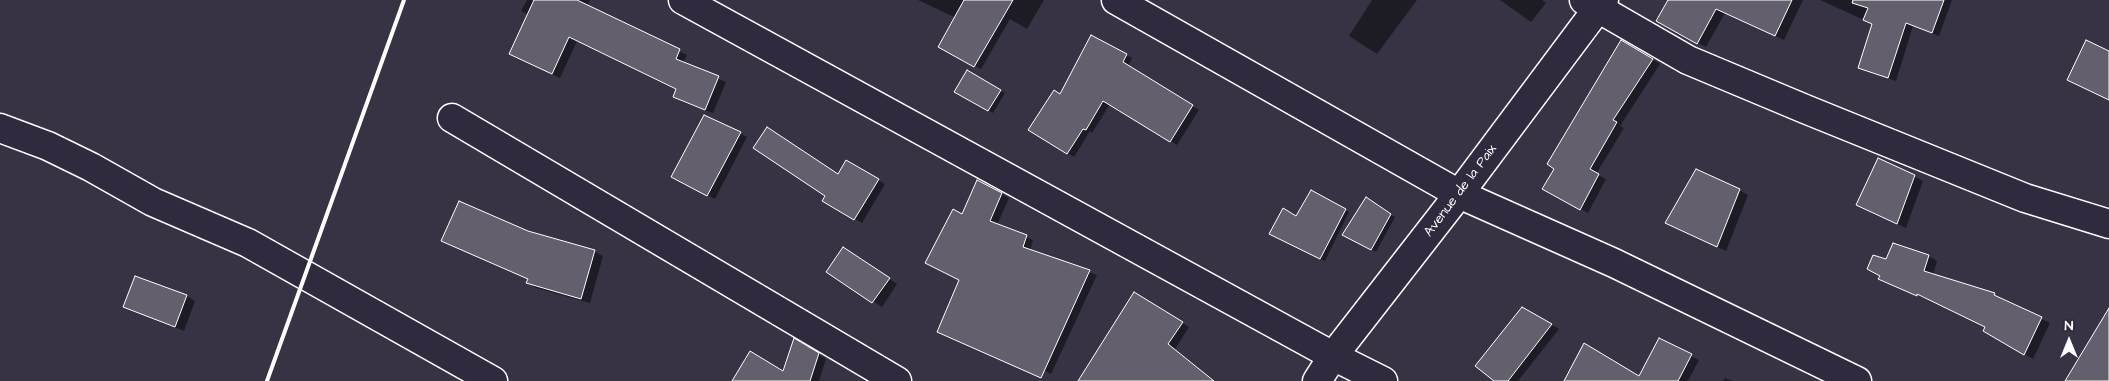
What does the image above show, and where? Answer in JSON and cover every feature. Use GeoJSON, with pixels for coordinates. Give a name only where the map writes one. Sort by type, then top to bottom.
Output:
{"type":"FeatureCollection","features":[{"type":"Feature","properties":{"kind":"street"},"geometry":{"type":"LineString","coordinates":[[683,0],[1333,356],[1383,381]]}},
{"type":"Feature","properties":{"kind":"street"},"geometry":{"type":"LineString","coordinates":[[1116,0],[1460,194],[1614,263],[1857,381]]}},
{"type":"Feature","properties":{"kind":"street"},"geometry":{"type":"LineString","coordinates":[[1595,3],[1688,60],[2026,198],[2109,224]]}},
{"type":"Feature","properties":{"kind":"street","name":"Avenue de la Paix"},"geometry":{"type":"LineString","coordinates":[[1317,381],[1333,356],[1460,194],[1595,3]]}},
{"type":"Feature","properties":{"kind":"street"},"geometry":{"type":"LineString","coordinates":[[452,118],[898,381]]}},
{"type":"Feature","properties":{"kind":"street"},"geometry":{"type":"LineString","coordinates":[[0,128],[48,146],[91,167],[153,202],[248,244],[493,381]]}},
{"type":"Feature","properties":{"kind":"building"},"geometry":{"type":"Polygon","coordinates":[[[534,0],[577,0],[680,49],[676,59],[719,76],[705,110],[673,97],[676,89],[569,37],[552,74],[509,54],[534,0]]]}},
{"type":"Feature","properties":{"kind":"building"},"geometry":{"type":"Polygon","coordinates":[[[964,0],[1013,0],[974,67],[938,47],[964,0]]]}},
{"type":"Feature","properties":{"kind":"building"},"geometry":{"type":"Polygon","coordinates":[[[1668,0],[1792,0],[1775,36],[1716,9],[1697,44],[1656,21],[1668,0]]]}},
{"type":"Feature","properties":{"kind":"building"},"geometry":{"type":"Polygon","coordinates":[[[1853,0],[1944,0],[1932,33],[1906,23],[1888,78],[1858,68],[1872,24],[1863,20],[1868,8],[1852,3],[1853,0]]]}},
{"type":"Feature","properties":{"kind":"building"},"geometry":{"type":"Polygon","coordinates":[[[1091,35],[1127,54],[1123,62],[1193,105],[1170,142],[1103,101],[1086,130],[1083,129],[1067,154],[1028,130],[1054,90],[1060,94],[1091,35]]]}},
{"type":"Feature","properties":{"kind":"building"},"geometry":{"type":"Polygon","coordinates":[[[1621,40],[1653,59],[1613,120],[1617,122],[1590,169],[1599,174],[1580,210],[1542,189],[1554,169],[1547,164],[1621,40]]]}},
{"type":"Feature","properties":{"kind":"building"},"geometry":{"type":"Polygon","coordinates":[[[2086,40],[2109,51],[2109,100],[2067,80],[2086,40]]]}},
{"type":"Feature","properties":{"kind":"building"},"geometry":{"type":"Polygon","coordinates":[[[967,70],[1001,90],[988,111],[954,92],[967,70]]]}},
{"type":"Feature","properties":{"kind":"building"},"geometry":{"type":"Polygon","coordinates":[[[704,115],[741,132],[707,196],[671,177],[704,115]]]}},
{"type":"Feature","properties":{"kind":"building"},"geometry":{"type":"Polygon","coordinates":[[[767,127],[838,174],[846,160],[879,179],[854,220],[822,201],[825,196],[753,148],[767,127]]]}},
{"type":"Feature","properties":{"kind":"building"},"geometry":{"type":"Polygon","coordinates":[[[1878,158],[1915,175],[1897,224],[1856,205],[1878,158]]]}},
{"type":"Feature","properties":{"kind":"building"},"geometry":{"type":"Polygon","coordinates":[[[1696,169],[1740,189],[1717,247],[1665,223],[1696,169]]]}},
{"type":"Feature","properties":{"kind":"building"},"geometry":{"type":"Polygon","coordinates":[[[977,180],[1002,193],[990,221],[1027,235],[1023,247],[1090,270],[1041,378],[937,332],[959,280],[925,263],[953,209],[962,214],[977,180]]]}},
{"type":"Feature","properties":{"kind":"building"},"geometry":{"type":"Polygon","coordinates":[[[1311,190],[1346,209],[1320,259],[1269,234],[1283,208],[1296,216],[1311,190]]]}},
{"type":"Feature","properties":{"kind":"building"},"geometry":{"type":"Polygon","coordinates":[[[1366,197],[1391,214],[1371,250],[1342,235],[1366,197]]]}},
{"type":"Feature","properties":{"kind":"building"},"geometry":{"type":"Polygon","coordinates":[[[459,201],[528,231],[595,250],[581,299],[526,283],[528,279],[441,241],[459,201]]]}},
{"type":"Feature","properties":{"kind":"building"},"geometry":{"type":"Polygon","coordinates":[[[1893,243],[1929,255],[1924,271],[1995,293],[1994,295],[2042,317],[2024,355],[1983,331],[1985,327],[1917,294],[1917,296],[1878,279],[1880,276],[1867,269],[1873,255],[1886,259],[1893,243]]]}},
{"type":"Feature","properties":{"kind":"building"},"geometry":{"type":"Polygon","coordinates":[[[843,247],[890,278],[872,303],[826,272],[843,247]]]}},
{"type":"Feature","properties":{"kind":"building"},"geometry":{"type":"Polygon","coordinates":[[[135,276],[187,295],[175,327],[123,307],[135,276]]]}},
{"type":"Feature","properties":{"kind":"building"},"geometry":{"type":"Polygon","coordinates":[[[1134,292],[1183,322],[1168,344],[1214,381],[1078,381],[1134,292]]]}},
{"type":"Feature","properties":{"kind":"building"},"geometry":{"type":"Polygon","coordinates":[[[1522,307],[1552,324],[1508,381],[1494,381],[1475,366],[1522,307]]]}},
{"type":"Feature","properties":{"kind":"building"},"geometry":{"type":"Polygon","coordinates":[[[2109,308],[2109,381],[2065,381],[2109,308]]]}},
{"type":"Feature","properties":{"kind":"building"},"geometry":{"type":"Polygon","coordinates":[[[794,338],[819,353],[810,381],[732,381],[750,351],[783,371],[794,338]]]}},
{"type":"Feature","properties":{"kind":"building"},"geometry":{"type":"Polygon","coordinates":[[[1659,338],[1692,354],[1678,381],[1564,381],[1584,343],[1639,376],[1659,338]]]}},
{"type":"Feature","properties":{"kind":"railway"},"geometry":{"type":"LineString","coordinates":[[267,381],[404,0]]}}]}
